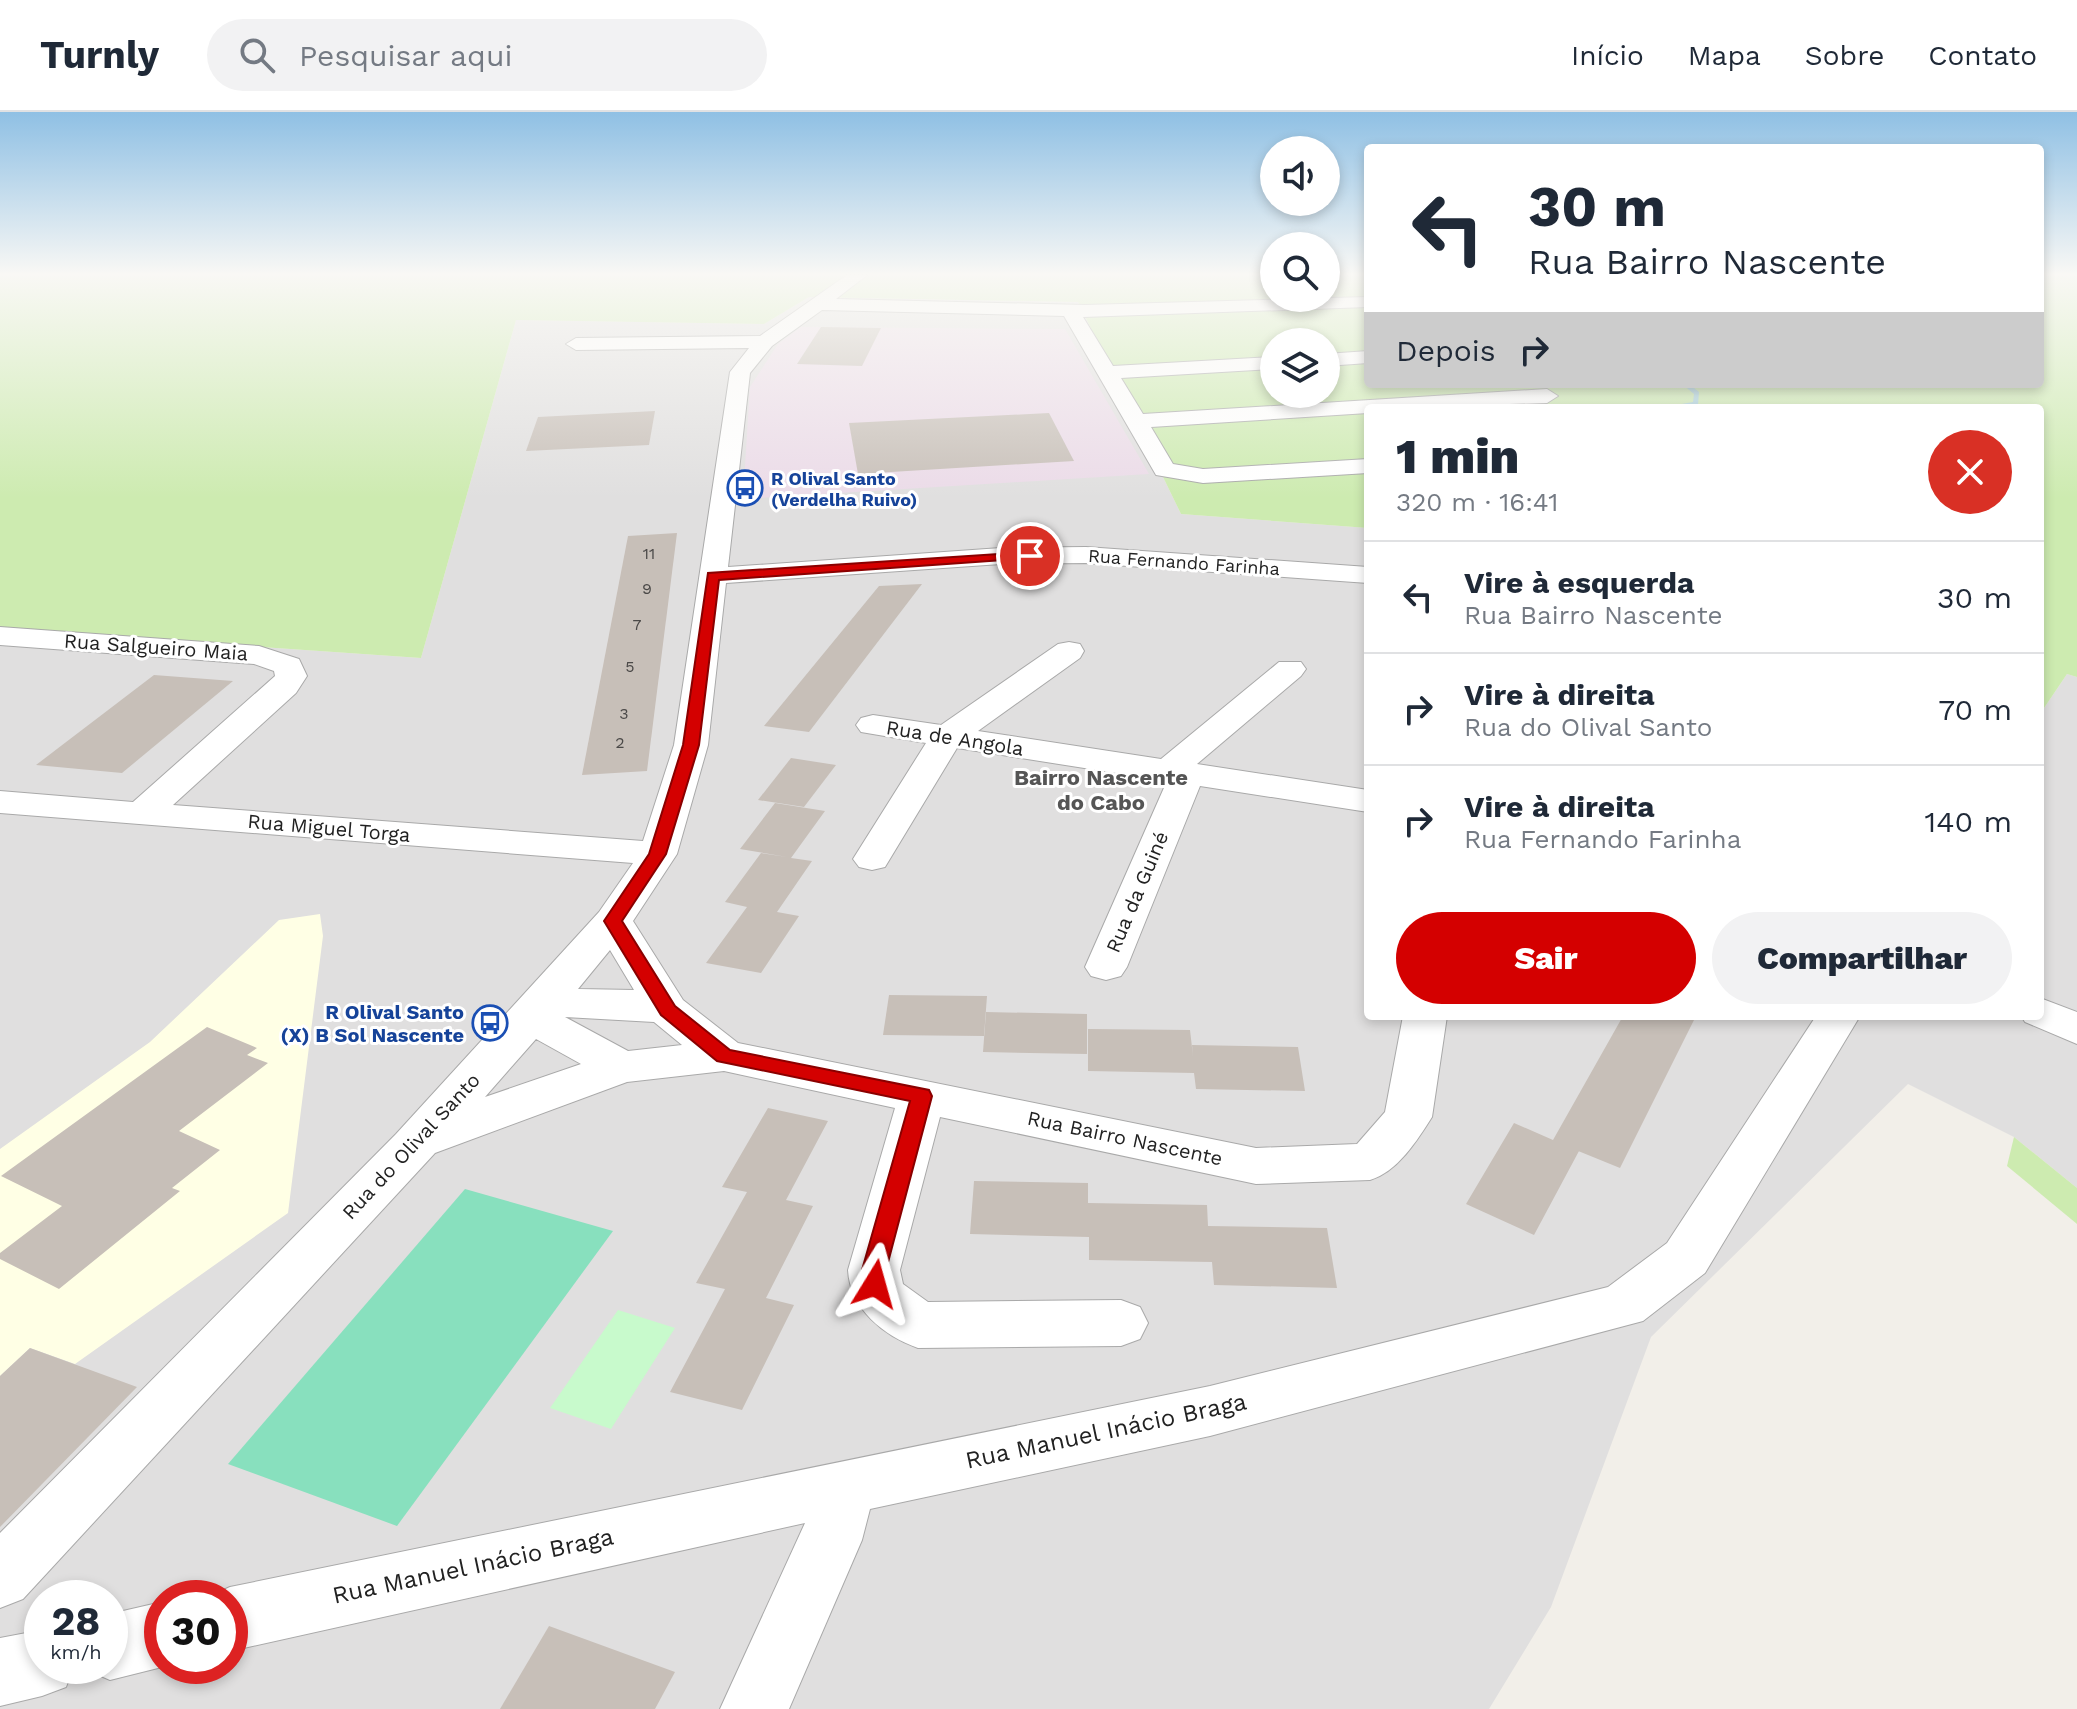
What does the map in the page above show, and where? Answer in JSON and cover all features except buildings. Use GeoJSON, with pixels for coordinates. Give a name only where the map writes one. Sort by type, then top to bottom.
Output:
{"type":"FeatureCollection","features":[{"type":"Feature","properties":{"kind":"street","name":"Rua do Olival Santo"},"geometry":{"type":"LineString","coordinates":[[0,1577],[413,1146],[613,921],[658,854],[691,745],[740,372],[759,350]]}},
{"type":"Feature","properties":{"kind":"street"},"geometry":{"type":"LineString","coordinates":[[1094,350],[1165,470],[1181,474],[1364,466]]}},
{"type":"Feature","properties":{"kind":"street"},"geometry":{"type":"LineString","coordinates":[[1340,359],[1364,357]]}},
{"type":"Feature","properties":{"kind":"street"},"geometry":{"type":"LineString","coordinates":[[1108,373],[1260,364]]}},
{"type":"Feature","properties":{"kind":"street"},"geometry":{"type":"LineString","coordinates":[[1415,404],[1547,396]]}},
{"type":"Feature","properties":{"kind":"street"},"geometry":{"type":"LineString","coordinates":[[1134,421],[1364,407]]}},
{"type":"Feature","properties":{"kind":"street","name":"Rua Fernando Farinha"},"geometry":{"type":"LineString","coordinates":[[713,576],[1001,556],[1086,555],[1364,575]]}},
{"type":"Feature","properties":{"kind":"street","name":"Rua Salgueiro Maia"},"geometry":{"type":"LineString","coordinates":[[0,636],[246,653],[278,660],[288,666],[291,676],[285,686],[142,813]]}},
{"type":"Feature","properties":{"kind":"street"},"geometry":{"type":"LineString","coordinates":[[872,859],[947,737],[1069,651]]}},
{"type":"Feature","properties":{"kind":"street"},"geometry":{"type":"LineString","coordinates":[[1179,772],[1290,669]]}},
{"type":"Feature","properties":{"kind":"street","name":"Rua de Angola"},"geometry":{"type":"LineString","coordinates":[[873,725],[1364,800]]}},
{"type":"Feature","properties":{"kind":"street","name":"Rua da Guiné"},"geometry":{"type":"LineString","coordinates":[[1106,967],[1179,772]]}},
{"type":"Feature","properties":{"kind":"street","name":"Rua Miguel Torga"},"geometry":{"type":"LineString","coordinates":[[0,802],[658,854]]}},
{"type":"Feature","properties":{"kind":"street","name":"Rua Bairro Nascente"},"geometry":{"type":"LineString","coordinates":[[613,921],[668,1010],[724,1056]]}},
{"type":"Feature","properties":{"kind":"street"},"geometry":{"type":"LineString","coordinates":[[537,1009],[637,1004],[668,1010]]}},
{"type":"Feature","properties":{"kind":"street"},"geometry":{"type":"LineString","coordinates":[[537,1009],[622,1067]]}},
{"type":"Feature","properties":{"kind":"street"},"geometry":{"type":"LineString","coordinates":[[2044,1014],[2077,1029]]}},
{"type":"Feature","properties":{"kind":"street","name":"Rua Bairro Nascente"},"geometry":{"type":"LineString","coordinates":[[413,1146],[460,1123],[622,1067],[724,1056],[1256,1166],[1370,1162],[1408,1117],[1424,1020]]}},
{"type":"Feature","properties":{"kind":"street","name":"Rua Manuel Inácio Braga"},"geometry":{"type":"LineString","coordinates":[[248,1615],[447,1570],[1210,1411],[1624,1305],[1686,1258],[1835,1020]]}},
{"type":"Feature","properties":{"kind":"street"},"geometry":{"type":"LineString","coordinates":[[922,1096],[874,1270],[875,1284],[884,1299],[918,1325],[1121,1323]]}},
{"type":"Feature","properties":{"kind":"street"},"geometry":{"type":"LineString","coordinates":[[754,1709],[831,1540],[846,1486]]}},
{"type":"Feature","properties":{"kind":"street"},"geometry":{"type":"LineString","coordinates":[[0,1672],[24,1667]]}},
{"type":"Feature","properties":{"kind":"shaded area"},"geometry":{"type":"Polygon","coordinates":[[[508,350],[1101,350],[1181,514],[1364,528],[1364,1020],[2044,1020],[2044,708],[2067,674],[2077,677],[2077,1188],[2014,1137],[1908,1084],[1651,1337],[1551,1607],[1489,1709],[0,1709],[0,629],[421,658],[508,350]]]}},
{"type":"Feature","properties":{"kind":"shaded area"},"geometry":{"type":"Polygon","coordinates":[[[774,350],[1077,350],[1149,474],[743,499],[750,387],[774,350]]]}},
{"type":"Feature","properties":{"kind":"shaded area"},"geometry":{"type":"Polygon","coordinates":[[[320,914],[323,936],[288,1213],[75,1364],[30,1348],[0,1376],[0,1149],[150,1042],[279,920],[320,914]]]}},
{"type":"Feature","properties":{"kind":"green space"},"geometry":{"type":"Polygon","coordinates":[[[0,350],[508,350],[421,658],[0,629],[0,350]]]}},
{"type":"Feature","properties":{"kind":"green space"},"geometry":{"type":"Polygon","coordinates":[[[1101,350],[1260,350],[1260,408],[1340,408],[1340,350],[1364,350],[1364,388],[2044,388],[2044,350],[2077,350],[2077,677],[2067,674],[2044,708],[2044,404],[1364,404],[1364,528],[1181,514],[1101,350]]]}},
{"type":"Feature","properties":{"kind":"green space"},"geometry":{"type":"Polygon","coordinates":[[[2014,1137],[2077,1188],[2077,1224],[2007,1166],[2014,1137]]]}},
{"type":"Feature","properties":{"kind":"green space"},"geometry":{"type":"Polygon","coordinates":[[[465,1189],[613,1231],[397,1526],[228,1464],[465,1189]]]}},
{"type":"Feature","properties":{"kind":"green space"},"geometry":{"type":"Polygon","coordinates":[[[618,1310],[675,1328],[611,1429],[550,1408],[618,1310]]]}},
{"type":"Feature","properties":{"kind":"waterway"},"geometry":{"type":"LineString","coordinates":[[1690,388],[1697,393],[1696,404]]}},
{"type":"Feature","properties":{"kind":"place","name":"R Olival Santo (Verdelha Ruivo)"},"geometry":{"type":"Point","coordinates":[745,488]}},
{"type":"Feature","properties":{"kind":"place","name":"R Olival Santo (X) B Sol Nascente"},"geometry":{"type":"Point","coordinates":[490,1023]}},
{"type":"Feature","properties":{"kind":"district","name":"Bairro Nascente do Cabo"},"geometry":{"type":"Point","coordinates":[1101,790]}},
{"type":"Feature","properties":{"kind":"route"},"geometry":{"type":"LineString","coordinates":[[875,1284],[874,1270],[922,1096],[724,1056],[668,1010],[613,921],[658,854],[691,745],[713,576],[1030,556]]}}]}
